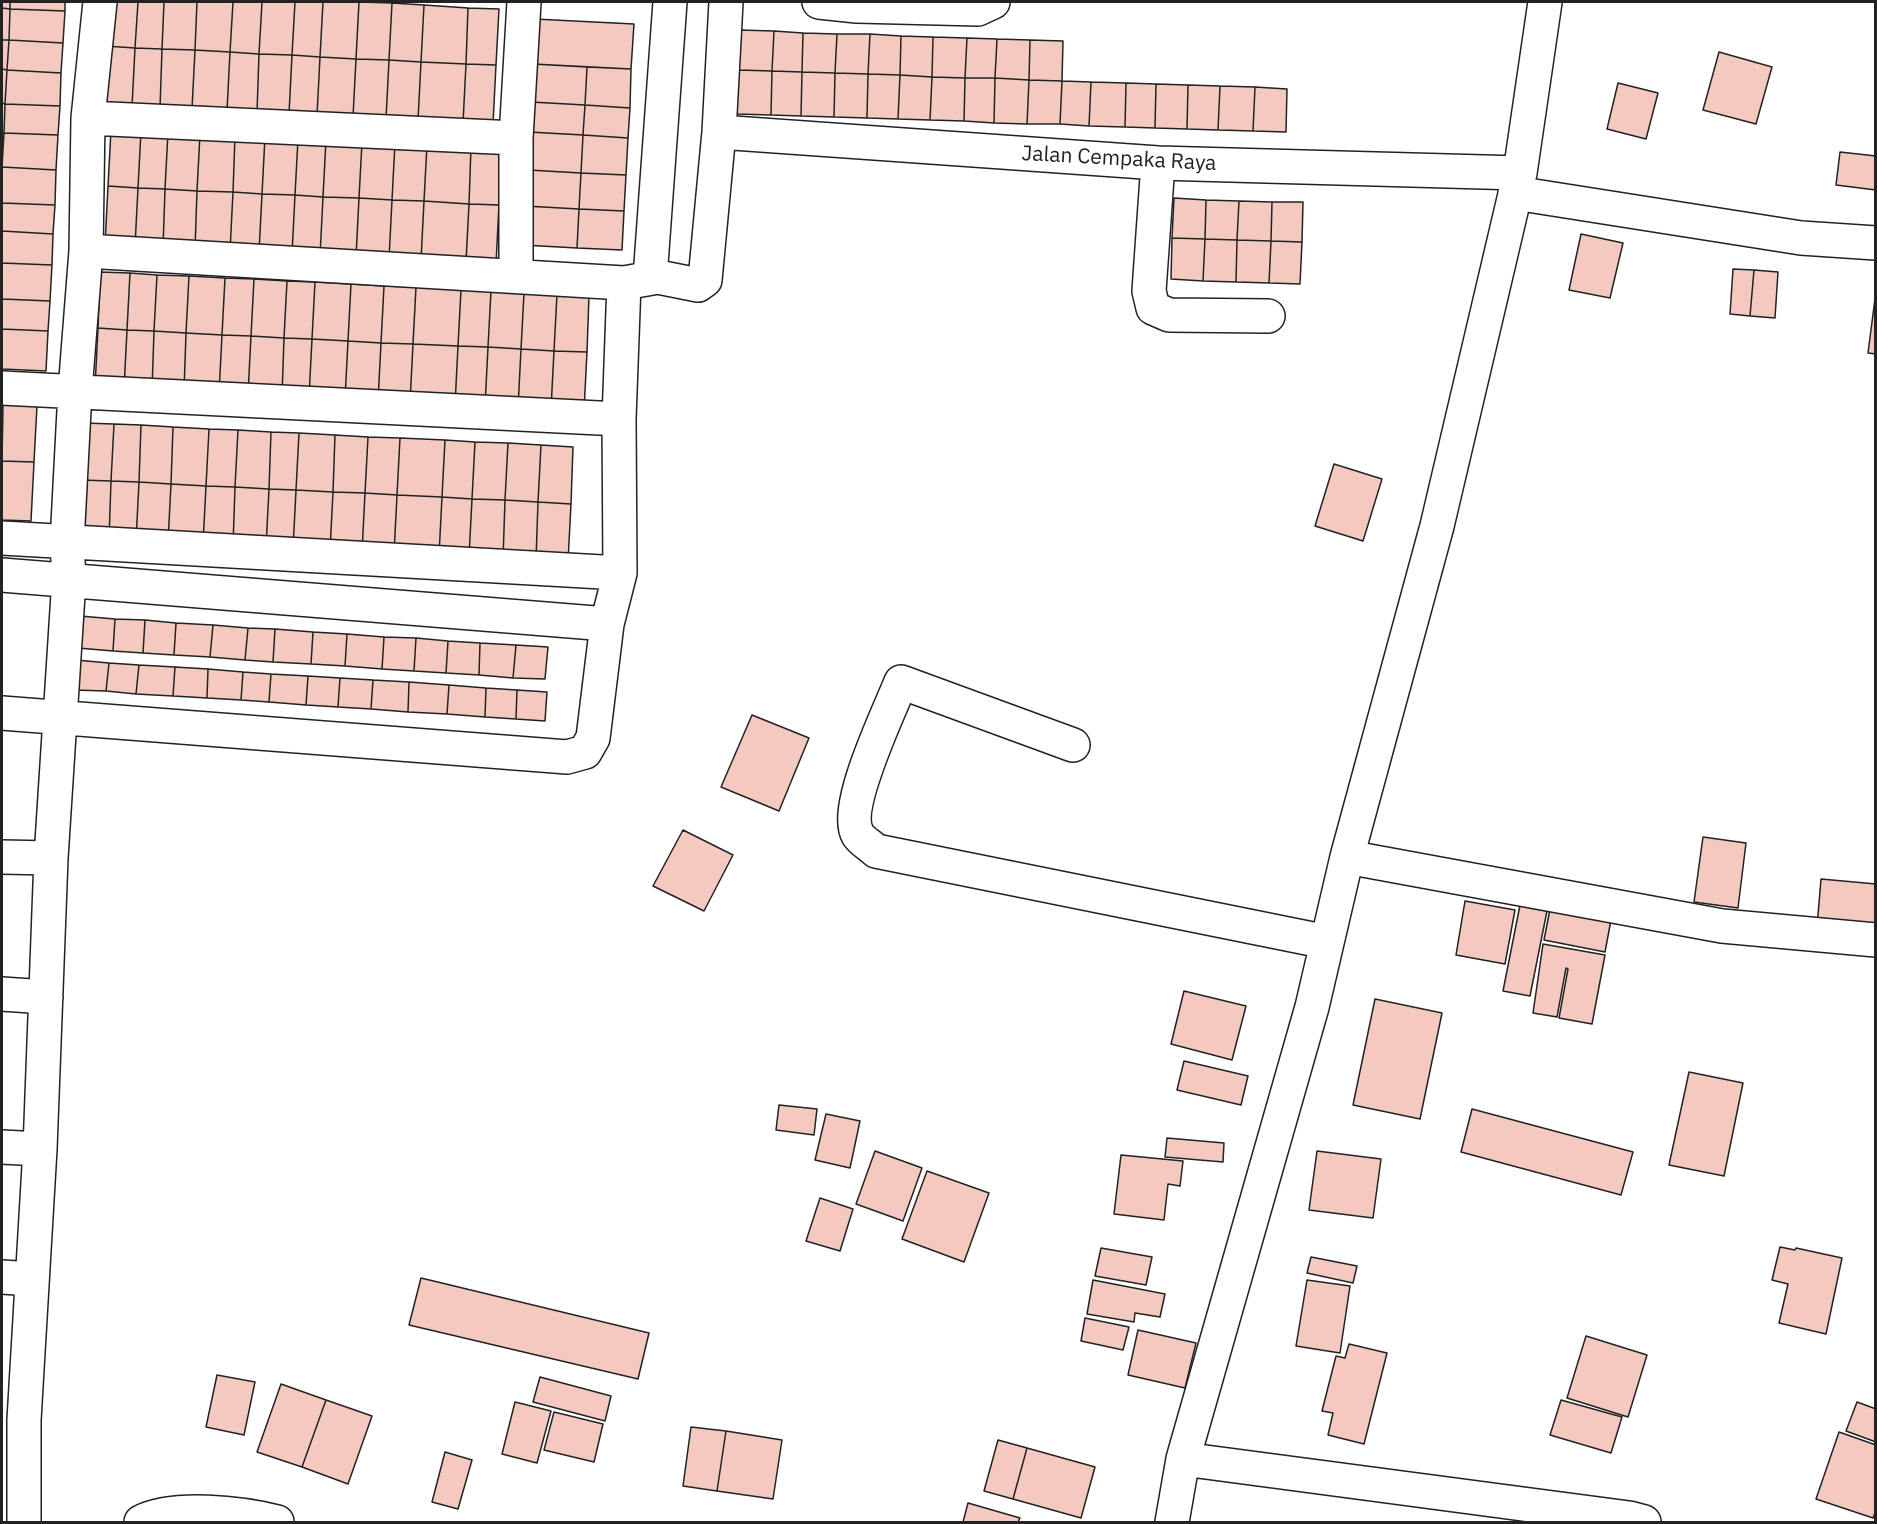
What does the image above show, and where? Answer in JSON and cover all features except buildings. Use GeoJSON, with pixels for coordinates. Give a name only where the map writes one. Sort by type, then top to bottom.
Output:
{"type":"FeatureCollection","features":[{"type":"Feature","properties":{"kind":"street"},"geometry":{"type":"LineString","coordinates":[[24,1522],[13,1419],[17,1278],[40,1149],[51,858],[62,716],[69,579],[67,543],[75,392],[86,251],[88,118],[100,2]]}},
{"type":"Feature","properties":{"kind":"street"},"geometry":{"type":"LineString","coordinates":[[516,275],[516,138],[524,2]]}},
{"type":"Feature","properties":{"kind":"street"},"geometry":{"type":"LineString","coordinates":[[2,713],[567,757],[585,752],[593,738],[607,624],[620,573],[619,419],[644,279],[670,2]]}},
{"type":"Feature","properties":{"kind":"street"},"geometry":{"type":"LineString","coordinates":[[86,251],[516,275],[644,279],[698,285],[705,280],[707,270],[719,132],[726,2]]}},
{"type":"Feature","properties":{"kind":"street"},"geometry":{"type":"LineString","coordinates":[[819,2],[978,9],[993,2]]}},
{"type":"Feature","properties":{"kind":"street"},"geometry":{"type":"LineString","coordinates":[[1172,1522],[1183,1459],[1312,1007],[1347,856],[1437,526],[1517,183],[1545,2]]}},
{"type":"Feature","properties":{"kind":"street"},"geometry":{"type":"LineString","coordinates":[[88,118],[516,138]]}},
{"type":"Feature","properties":{"kind":"street","name":"Jalan Cempaka Raya"},"geometry":{"type":"LineString","coordinates":[[719,132],[1158,163],[1517,183],[1800,238],[1875,243]]}},
{"type":"Feature","properties":{"kind":"street"},"geometry":{"type":"LineString","coordinates":[[1158,163],[1149,291],[1153,308],[1169,315],[1268,316]]}},
{"type":"Feature","properties":{"kind":"street"},"geometry":{"type":"LineString","coordinates":[[2,388],[619,419]]}},
{"type":"Feature","properties":{"kind":"street"},"geometry":{"type":"LineString","coordinates":[[2,538],[620,573]]}},
{"type":"Feature","properties":{"kind":"street"},"geometry":{"type":"LineString","coordinates":[[2,575],[607,624]]}},
{"type":"Feature","properties":{"kind":"street"},"geometry":{"type":"LineString","coordinates":[[1073,745],[901,682],[872,752],[854,809],[858,835],[876,851],[1327,942]]}},
{"type":"Feature","properties":{"kind":"street"},"geometry":{"type":"LineString","coordinates":[[1347,856],[1722,926],[1875,940]]}},
{"type":"Feature","properties":{"kind":"street"},"geometry":{"type":"LineString","coordinates":[[2,857],[51,858]]}},
{"type":"Feature","properties":{"kind":"street"},"geometry":{"type":"LineString","coordinates":[[2,994],[46,997]]}},
{"type":"Feature","properties":{"kind":"street"},"geometry":{"type":"LineString","coordinates":[[2,1147],[40,1149]]}},
{"type":"Feature","properties":{"kind":"street"},"geometry":{"type":"LineString","coordinates":[[1183,1459],[1629,1518],[1644,1522]]}},
{"type":"Feature","properties":{"kind":"street"},"geometry":{"type":"LineString","coordinates":[[141,1522],[151,1517],[209,1512],[277,1522]]}}]}
